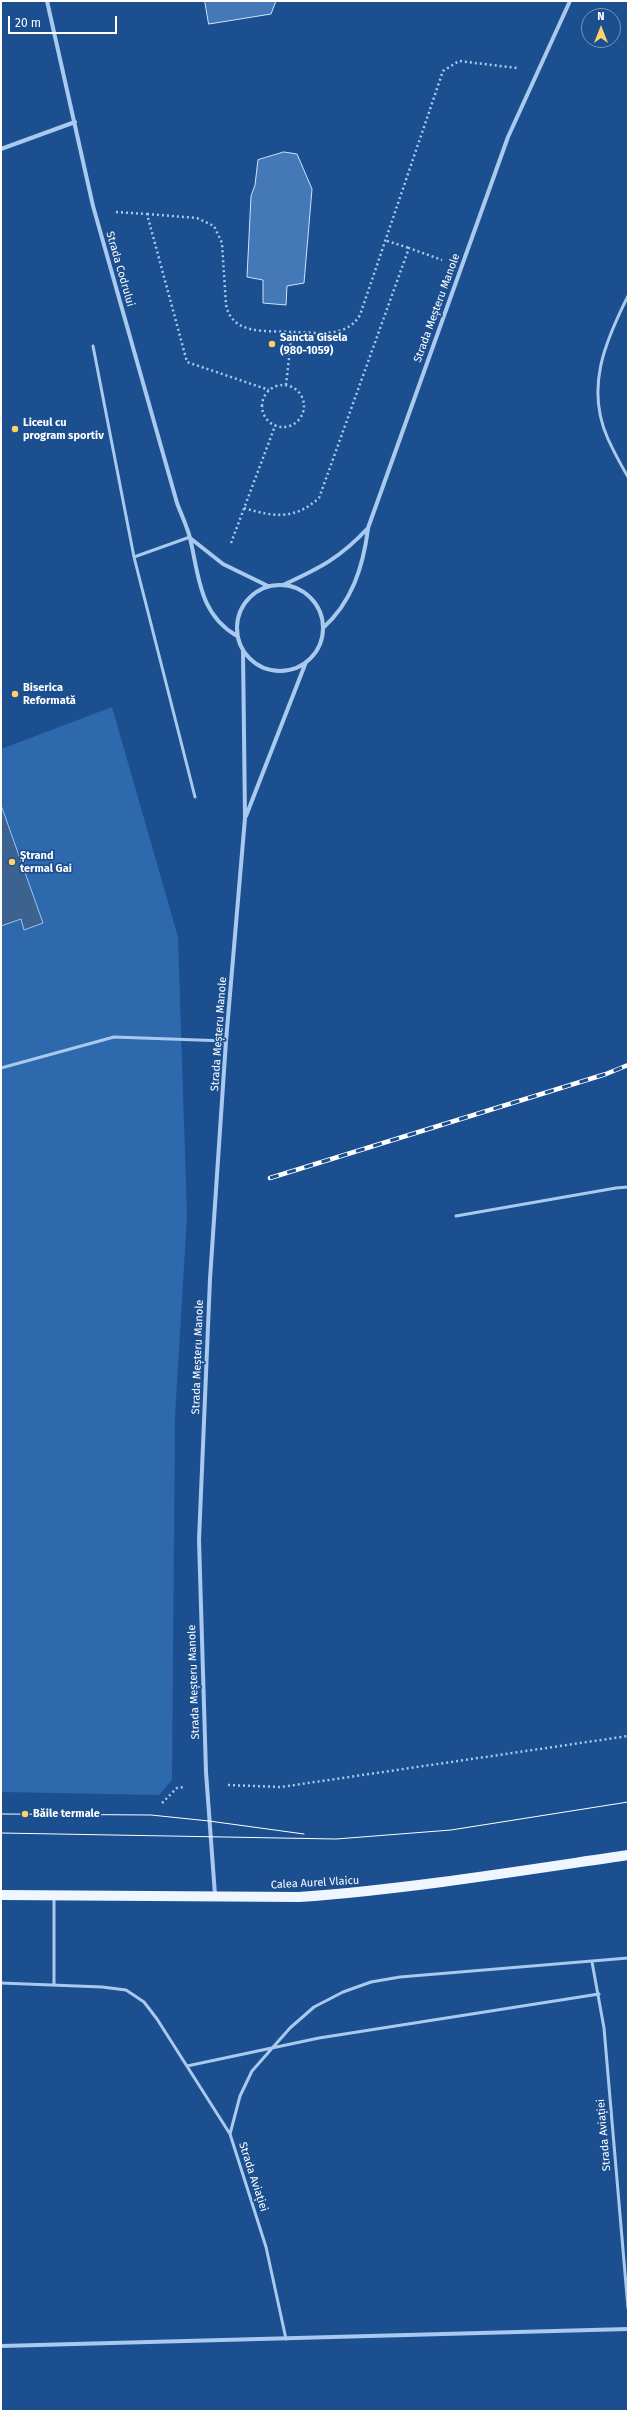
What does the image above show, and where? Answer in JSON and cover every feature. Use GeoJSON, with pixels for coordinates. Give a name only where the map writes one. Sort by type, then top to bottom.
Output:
{"type":"FeatureCollection","features":[{"type":"Feature","properties":{"kind":"main road","name":"Calea Aurel Vlaicu"},"geometry":{"type":"LineString","coordinates":[[1,1895],[299,1898],[348,1894],[628,1855]]}},
{"type":"Feature","properties":{"kind":"street","name":"Strada Codrului"},"geometry":{"type":"LineString","coordinates":[[47,1],[93,206],[177,503],[190,537],[193,561],[208,606],[215,619],[224,628],[237,636]]}},
{"type":"Feature","properties":{"kind":"street","name":"Strada Meșteru Manole"},"geometry":{"type":"LineString","coordinates":[[284,585],[330,563],[346,551],[368,528],[508,138],[570,1]]}},
{"type":"Feature","properties":{"kind":"street"},"geometry":{"type":"LineString","coordinates":[[1,149],[75,122]]}},
{"type":"Feature","properties":{"kind":"street"},"geometry":{"type":"LineString","coordinates":[[245,818],[306,662],[316,650],[323,628],[344,606],[356,582],[364,558],[368,528]]}},
{"type":"Feature","properties":{"kind":"street"},"geometry":{"type":"LineString","coordinates":[[190,537],[223,564],[268,586]]}},
{"type":"Feature","properties":{"kind":"street"},"geometry":{"type":"LineString","coordinates":[[245,818],[243,651],[237,636],[237,620],[243,606],[253,593],[268,586],[284,585],[298,589],[312,599],[320,612],[323,628]]}},
{"type":"Feature","properties":{"kind":"street"},"geometry":{"type":"LineString","coordinates":[[243,651],[254,662],[268,669],[291,669],[306,662]]}},
{"type":"Feature","properties":{"kind":"street","name":"Strada Meșteru Manole"},"geometry":{"type":"LineString","coordinates":[[216,1898],[206,1785],[199,1540],[210,1279],[226,1041],[245,818]]}},
{"type":"Feature","properties":{"kind":"street"},"geometry":{"type":"LineString","coordinates":[[1,2346],[628,2329]]}},
{"type":"Feature","properties":{"kind":"lane"},"geometry":{"type":"LineString","coordinates":[[628,296],[608,336],[599,370],[598,404],[608,438],[628,477]]}},
{"type":"Feature","properties":{"kind":"lane"},"geometry":{"type":"LineString","coordinates":[[93,346],[134,557],[195,797]]}},
{"type":"Feature","properties":{"kind":"lane"},"geometry":{"type":"LineString","coordinates":[[134,557],[190,537]]}},
{"type":"Feature","properties":{"kind":"lane"},"geometry":{"type":"LineString","coordinates":[[1,1068],[114,1037],[226,1041]]}},
{"type":"Feature","properties":{"kind":"lane"},"geometry":{"type":"LineString","coordinates":[[456,1216],[628,1187]]}},
{"type":"Feature","properties":{"kind":"lane"},"geometry":{"type":"LineString","coordinates":[[54,1896],[54,1984]]}},
{"type":"Feature","properties":{"kind":"lane","name":"Strada Aviației"},"geometry":{"type":"LineString","coordinates":[[286,2339],[266,2247],[230,2134],[240,2096],[249,2077],[290,2028],[314,2007],[343,1992],[371,1982],[400,1977],[628,1958]]}},
{"type":"Feature","properties":{"kind":"lane","name":"Strada Aviației"},"geometry":{"type":"LineString","coordinates":[[592,1962],[604,2028],[628,2308]]}},
{"type":"Feature","properties":{"kind":"lane"},"geometry":{"type":"LineString","coordinates":[[1,1983],[54,1984],[126,1990],[144,2002],[153,2013],[230,2134]]}},
{"type":"Feature","properties":{"kind":"lane"},"geometry":{"type":"LineString","coordinates":[[187,2066],[319,2038],[599,1994]]}},
{"type":"Feature","properties":{"kind":"path"},"geometry":{"type":"LineString","coordinates":[[93,206],[120,212],[197,218],[214,226],[222,243],[228,314],[234,323],[242,328],[292,332],[342,331],[356,322],[386,241],[443,70],[459,61],[469,61],[537,72]]}},
{"type":"Feature","properties":{"kind":"path"},"geometry":{"type":"LineString","coordinates":[[147,214],[187,362],[269,390]]}},
{"type":"Feature","properties":{"kind":"path"},"geometry":{"type":"LineString","coordinates":[[386,241],[461,267]]}},
{"type":"Feature","properties":{"kind":"path"},"geometry":{"type":"LineString","coordinates":[[244,508],[264,514],[294,514],[308,508],[320,498],[409,248]]}},
{"type":"Feature","properties":{"kind":"path"},"geometry":{"type":"LineString","coordinates":[[286,385],[292,332]]}},
{"type":"Feature","properties":{"kind":"path"},"geometry":{"type":"LineString","coordinates":[[277,385],[286,385],[295,388],[302,396],[304,411],[295,423],[286,427],[276,426],[267,420],[262,412],[262,402],[269,390],[277,385]]}},
{"type":"Feature","properties":{"kind":"path"},"geometry":{"type":"LineString","coordinates":[[223,564],[276,426]]}},
{"type":"Feature","properties":{"kind":"path"},"geometry":{"type":"LineString","coordinates":[[162,1803],[177,1788],[206,1785],[281,1787],[628,1736]]}},
{"type":"Feature","properties":{"kind":"shaded area","name":"Ștrand termal Gai"},"geometry":{"type":"Polygon","coordinates":[[[112,707],[178,937],[187,1216],[175,1417],[172,1780],[159,1795],[1,1792],[1,749],[112,707]]]}},
{"type":"Feature","properties":{"kind":"shaded area","name":"Ștrand termal Gai"},"geometry":{"type":"Polygon","coordinates":[[[1,805],[43,923],[24,930],[21,919],[1,926],[1,805]]]}},
{"type":"Feature","properties":{"kind":"building"},"geometry":{"type":"Polygon","coordinates":[[[205,1],[276,1],[271,14],[209,24],[205,1]]]}},
{"type":"Feature","properties":{"kind":"building"},"geometry":{"type":"Polygon","coordinates":[[[284,152],[297,154],[312,189],[304,283],[287,286],[286,305],[263,303],[263,280],[247,277],[251,196],[255,185],[258,160],[284,152]]]}},
{"type":"Feature","properties":{"kind":"tram line"},"geometry":{"type":"LineString","coordinates":[[1,1833],[336,1839],[451,1830],[628,1802]]}},
{"type":"Feature","properties":{"kind":"tram line"},"geometry":{"type":"LineString","coordinates":[[1,1814],[151,1815],[304,1834]]}},
{"type":"Feature","properties":{"kind":"railway"},"geometry":{"type":"LineString","coordinates":[[270,1178],[606,1074],[628,1065]]}},
{"type":"Feature","properties":{"kind":"place","name":"Sancta Gisela (980-1059)"},"geometry":{"type":"Point","coordinates":[272,344]}},
{"type":"Feature","properties":{"kind":"place","name":"Liceul cu program sportiv"},"geometry":{"type":"Point","coordinates":[15,429]}},
{"type":"Feature","properties":{"kind":"place","name":"Biserica Reformată"},"geometry":{"type":"Point","coordinates":[15,694]}},
{"type":"Feature","properties":{"kind":"place","name":"Ștrand termal Gai"},"geometry":{"type":"Point","coordinates":[12,862]}},
{"type":"Feature","properties":{"kind":"place","name":"Băile termale"},"geometry":{"type":"Point","coordinates":[25,1814]}}]}
